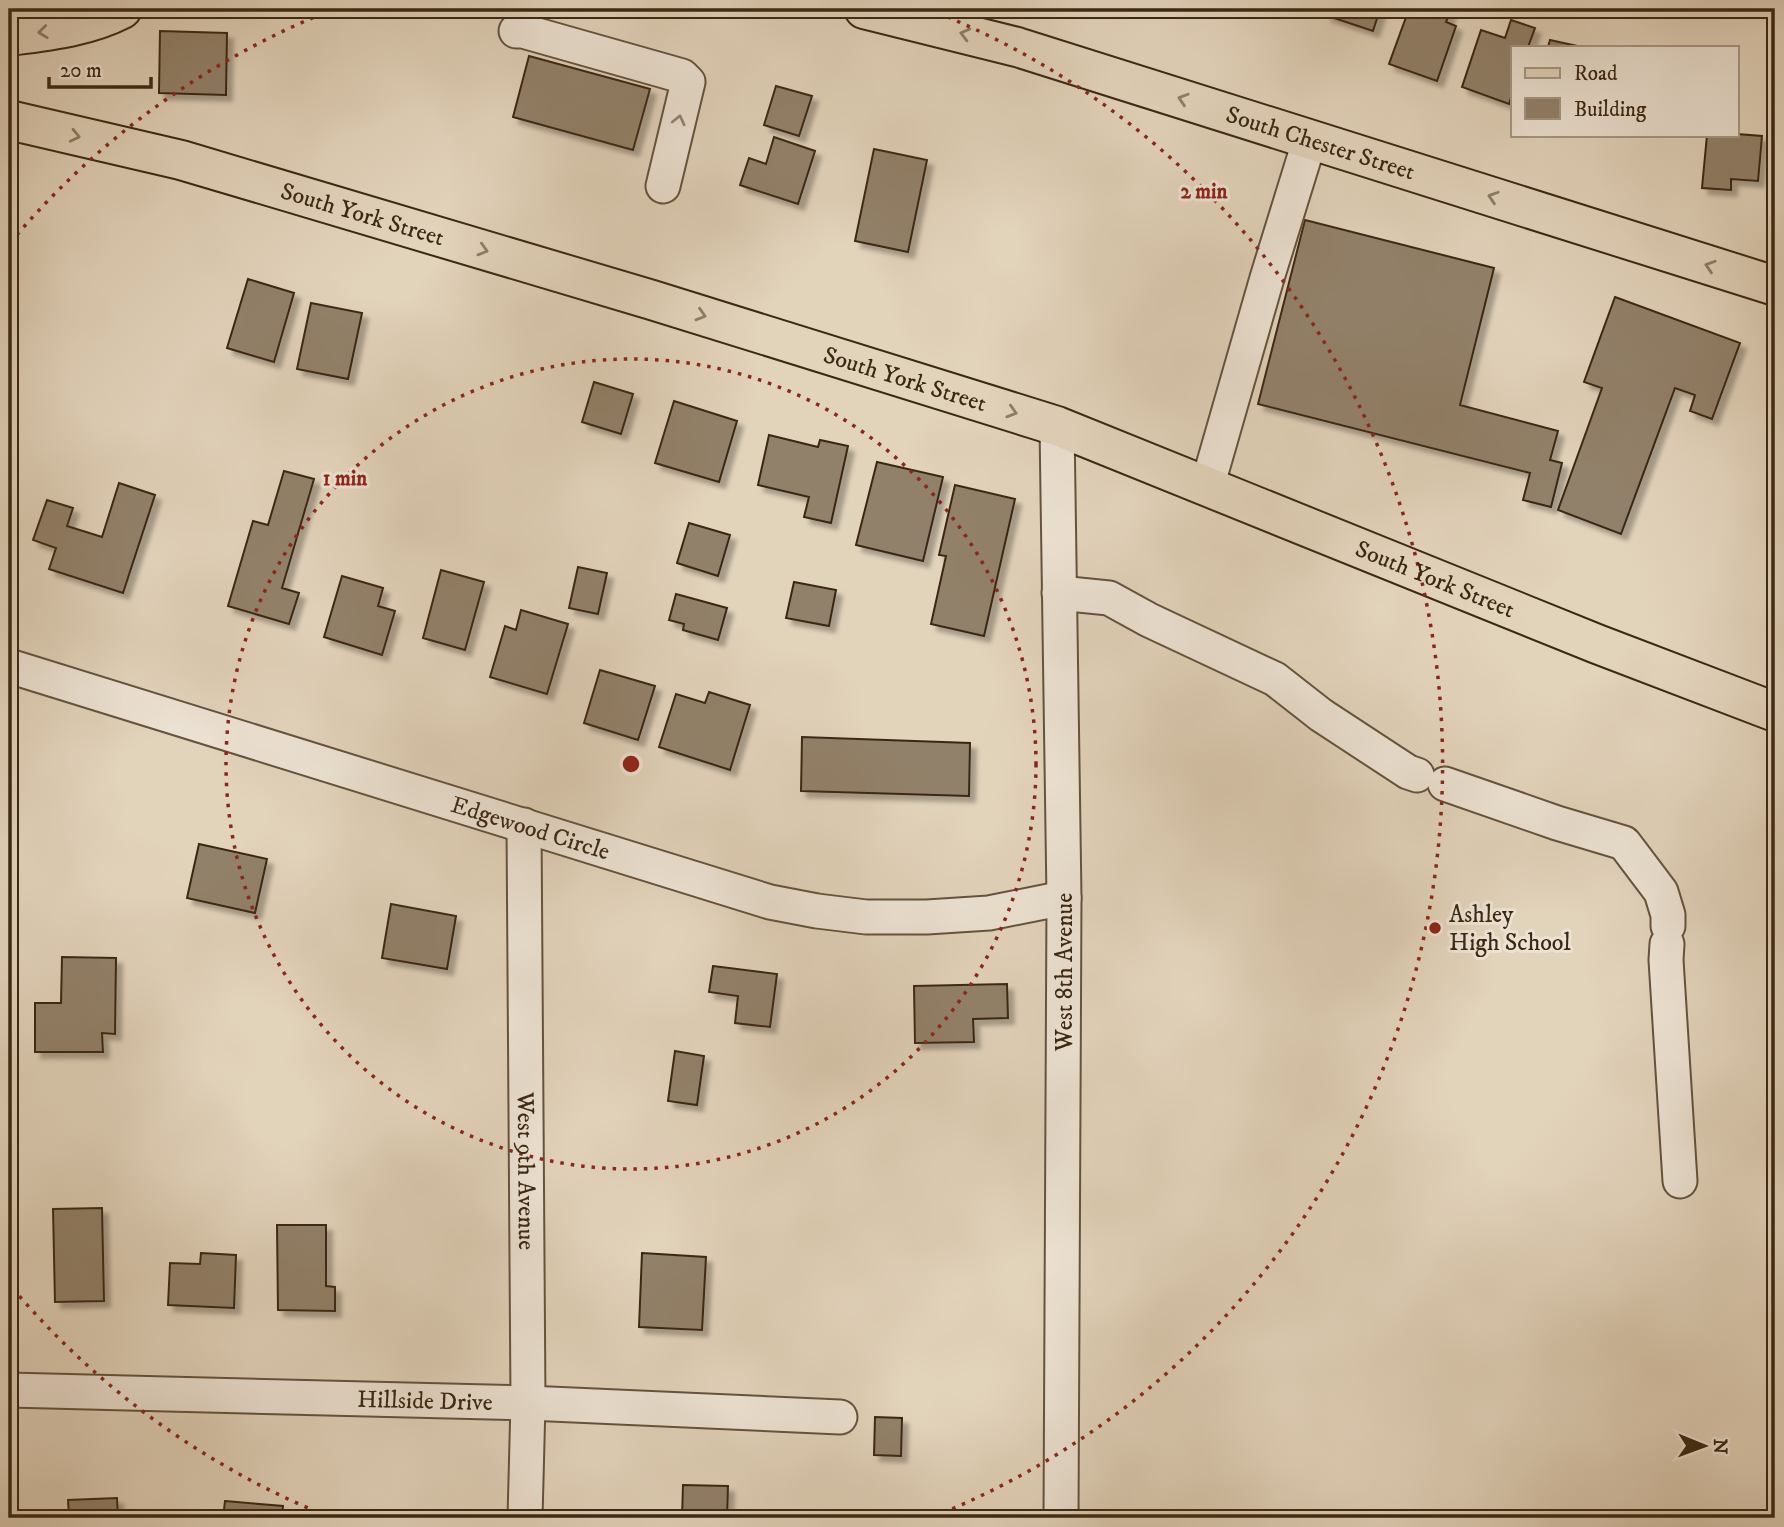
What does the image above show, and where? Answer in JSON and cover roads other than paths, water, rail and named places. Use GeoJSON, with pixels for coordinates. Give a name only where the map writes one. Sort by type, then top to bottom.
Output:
{"type":"FeatureCollection","features":[{"type":"Feature","properties":{"kind":"main road"},"geometry":{"type":"LineString","coordinates":[[9,36],[58,30],[106,17],[122,9]]}},
{"type":"Feature","properties":{"kind":"main road","name":"South Chester Street"},"geometry":{"type":"LineString","coordinates":[[864,9],[1017,47],[1775,286]]}},
{"type":"Feature","properties":{"kind":"main road","name":"South York Street"},"geometry":{"type":"LineString","coordinates":[[9,120],[181,160],[640,296],[1057,426],[1597,644],[1775,712]]}},
{"type":"Feature","properties":{"kind":"street"},"geometry":{"type":"LineString","coordinates":[[516,31],[682,76],[688,82],[663,186]]}},
{"type":"Feature","properties":{"kind":"street"},"geometry":{"type":"LineString","coordinates":[[1208,487],[1267,278],[1310,139]]}},
{"type":"Feature","properties":{"kind":"street","name":"West 8th Avenue"},"geometry":{"type":"LineString","coordinates":[[1057,426],[1064,898],[1061,1518]]}},
{"type":"Feature","properties":{"kind":"street"},"geometry":{"type":"LineString","coordinates":[[1059,593],[1109,598],[1149,620],[1275,679],[1321,715],[1408,772],[1623,843],[1661,892],[1668,915],[1667,960],[1680,1181]]}},
{"type":"Feature","properties":{"kind":"street","name":"Edgewood Circle"},"geometry":{"type":"LineString","coordinates":[[9,666],[770,902],[866,917],[927,917],[989,913],[1064,898]]}},
{"type":"Feature","properties":{"kind":"street","name":"West 9th Avenue"},"geometry":{"type":"LineString","coordinates":[[524,825],[528,1403],[525,1518]]}},
{"type":"Feature","properties":{"kind":"street","name":"Hillside Drive"},"geometry":{"type":"LineString","coordinates":[[9,1391],[528,1403],[840,1417]]}},
{"type":"Feature","properties":{"kind":"place","name":"Ashley High School"},"geometry":{"type":"Point","coordinates":[1435,928]}}]}
